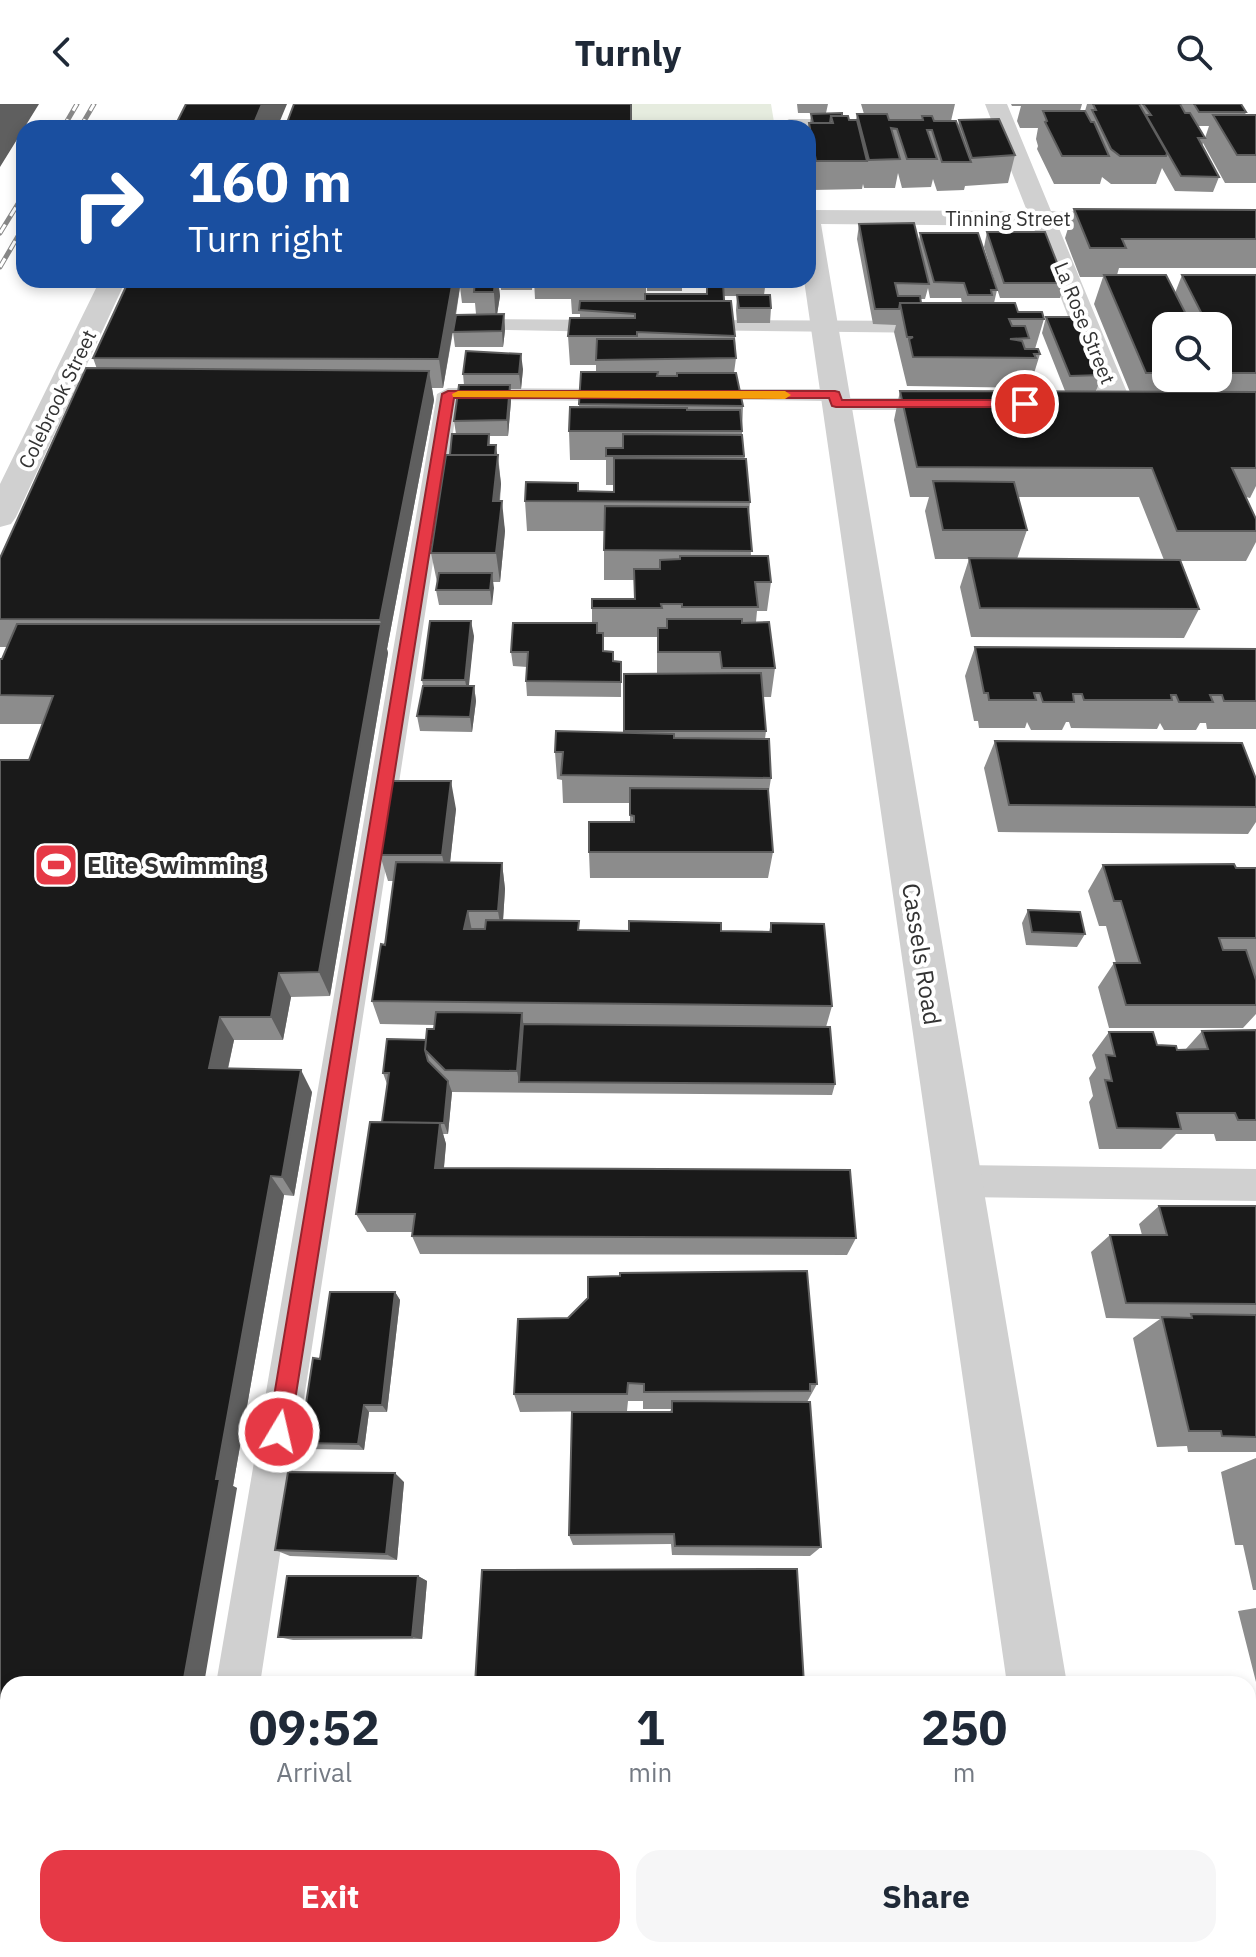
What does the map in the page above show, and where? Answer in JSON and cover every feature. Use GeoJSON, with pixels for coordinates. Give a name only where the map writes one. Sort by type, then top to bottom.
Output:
{"type":"FeatureCollection","features":[{"type":"Feature","properties":{"kind":"street","name":"La Rose Street"},"geometry":{"type":"LineString","coordinates":[[996,118],[1043,218],[1079,328],[1115,408]]}},
{"type":"Feature","properties":{"kind":"street","name":"Tinning Street"},"geometry":{"type":"LineString","coordinates":[[816,217],[1150,219]]}},
{"type":"Feature","properties":{"kind":"street","name":"Cassels Road"},"geometry":{"type":"LineString","coordinates":[[816,276],[1036,1676]]}},
{"type":"Feature","properties":{"kind":"street","name":"Colebrook Street"},"geometry":{"type":"LineString","coordinates":[[0,517],[71,393],[110,288]]}},
{"type":"Feature","properties":{"kind":"lane"},"geometry":{"type":"LineString","coordinates":[[816,125],[866,124]]}},
{"type":"Feature","properties":{"kind":"lane"},"geometry":{"type":"LineString","coordinates":[[463,325],[635,326]]}},
{"type":"Feature","properties":{"kind":"lane"},"geometry":{"type":"LineString","coordinates":[[667,326],[961,327]]}},
{"type":"Feature","properties":{"kind":"lane"},"geometry":{"type":"LineString","coordinates":[[239,1676],[440,394],[644,395]]}},
{"type":"Feature","properties":{"kind":"lane"},"geometry":{"type":"LineString","coordinates":[[675,395],[960,404]]}},
{"type":"Feature","properties":{"kind":"lane"},"geometry":{"type":"LineString","coordinates":[[958,1181],[1256,1185]]}},
{"type":"Feature","properties":{"kind":"shaded area"},"geometry":{"type":"Polygon","coordinates":[[[631,104],[771,104],[774,120],[631,120],[631,104]]]}},
{"type":"Feature","properties":{"kind":"building"},"geometry":{"type":"Polygon","coordinates":[[[186,104],[262,104],[255,120],[178,120],[186,104]]]}},
{"type":"Feature","properties":{"kind":"building"},"geometry":{"type":"Polygon","coordinates":[[[294,104],[631,104],[631,120],[288,120],[294,104]]]}},
{"type":"Feature","properties":{"kind":"building"},"geometry":{"type":"Polygon","coordinates":[[[1093,104],[1139,104],[1166,156],[1120,156],[1111,149],[1092,110],[1096,110],[1093,104]]]}},
{"type":"Feature","properties":{"kind":"building"},"geometry":{"type":"Polygon","coordinates":[[[1143,104],[1180,104],[1185,113],[1190,113],[1205,138],[1198,138],[1219,177],[1181,176],[1146,115],[1151,115],[1143,104]]]}},
{"type":"Feature","properties":{"kind":"building"},"geometry":{"type":"Polygon","coordinates":[[[1194,104],[1241,104],[1246,112],[1199,112],[1194,104]]]}},
{"type":"Feature","properties":{"kind":"building"},"geometry":{"type":"Polygon","coordinates":[[[1043,111],[1085,111],[1094,122],[1109,156],[1062,156],[1045,122],[1043,111]]]}},
{"type":"Feature","properties":{"kind":"building"},"geometry":{"type":"Polygon","coordinates":[[[842,113],[842,116],[831,116],[830,123],[816,123],[811,114],[842,113]]]}},
{"type":"Feature","properties":{"kind":"building"},"geometry":{"type":"Polygon","coordinates":[[[857,114],[887,114],[889,120],[923,120],[922,116],[932,116],[934,121],[956,121],[971,162],[942,162],[932,130],[927,130],[937,159],[907,159],[897,129],[891,128],[900,159],[869,160],[857,114]]]}},
{"type":"Feature","properties":{"kind":"building"},"geometry":{"type":"Polygon","coordinates":[[[1213,115],[1256,115],[1256,155],[1237,155],[1213,115]]]}},
{"type":"Feature","properties":{"kind":"building"},"geometry":{"type":"Polygon","coordinates":[[[831,116],[848,116],[849,120],[857,120],[867,161],[816,161],[816,123],[833,123],[831,116]]]}},
{"type":"Feature","properties":{"kind":"building"},"geometry":{"type":"Polygon","coordinates":[[[999,119],[1015,155],[972,158],[959,120],[999,119]]]}},
{"type":"Feature","properties":{"kind":"building"},"geometry":{"type":"Polygon","coordinates":[[[1074,209],[1256,210],[1256,239],[1122,239],[1126,248],[1090,248],[1074,209]]]}},
{"type":"Feature","properties":{"kind":"building"},"geometry":{"type":"Polygon","coordinates":[[[914,223],[929,284],[895,283],[898,296],[920,296],[921,303],[900,303],[899,309],[875,309],[859,224],[914,223]]]}},
{"type":"Feature","properties":{"kind":"building"},"geometry":{"type":"Polygon","coordinates":[[[987,232],[1045,232],[1065,283],[1004,283],[987,232]]]}},
{"type":"Feature","properties":{"kind":"building"},"geometry":{"type":"Polygon","coordinates":[[[920,233],[978,233],[997,290],[991,290],[992,295],[968,295],[964,283],[934,282],[920,233]]]}},
{"type":"Feature","properties":{"kind":"building"},"geometry":{"type":"Polygon","coordinates":[[[1104,275],[1166,275],[1185,312],[1152,312],[1152,373],[1146,373],[1104,275]]]}},
{"type":"Feature","properties":{"kind":"building"},"geometry":{"type":"Polygon","coordinates":[[[1182,275],[1256,275],[1256,373],[1232,373],[1232,312],[1201,312],[1182,275]]]}},
{"type":"Feature","properties":{"kind":"building"},"geometry":{"type":"Polygon","coordinates":[[[125,288],[452,288],[439,359],[93,358],[125,288]]]}},
{"type":"Feature","properties":{"kind":"building"},"geometry":{"type":"Polygon","coordinates":[[[474,288],[494,288],[494,292],[474,292],[474,288]]]}},
{"type":"Feature","properties":{"kind":"building"},"geometry":{"type":"Polygon","coordinates":[[[707,288],[723,288],[724,301],[645,301],[645,294],[707,294],[707,288]]]}},
{"type":"Feature","properties":{"kind":"building"},"geometry":{"type":"Polygon","coordinates":[[[737,295],[770,295],[771,308],[739,308],[737,295]]]}},
{"type":"Feature","properties":{"kind":"building"},"geometry":{"type":"Polygon","coordinates":[[[580,301],[731,301],[735,336],[637,332],[637,336],[568,336],[570,318],[635,318],[635,314],[579,310],[580,301]]]}},
{"type":"Feature","properties":{"kind":"building"},"geometry":{"type":"Polygon","coordinates":[[[900,303],[1015,303],[1018,312],[1042,312],[1044,319],[1009,319],[1012,326],[1025,326],[1029,338],[1010,339],[1022,341],[1025,349],[1038,349],[1040,354],[1034,354],[1036,358],[913,357],[909,339],[913,337],[907,337],[900,303]]]}},
{"type":"Feature","properties":{"kind":"building"},"geometry":{"type":"Polygon","coordinates":[[[504,314],[502,331],[453,332],[456,315],[504,314]]]}},
{"type":"Feature","properties":{"kind":"building"},"geometry":{"type":"Polygon","coordinates":[[[1046,317],[1078,317],[1102,375],[1070,376],[1046,317]]]}},
{"type":"Feature","properties":{"kind":"building"},"geometry":{"type":"Polygon","coordinates":[[[597,339],[734,339],[736,358],[596,360],[597,339]]]}},
{"type":"Feature","properties":{"kind":"building"},"geometry":{"type":"Polygon","coordinates":[[[466,351],[521,354],[519,374],[463,374],[466,351]]]}},
{"type":"Feature","properties":{"kind":"building"},"geometry":{"type":"Polygon","coordinates":[[[86,368],[429,371],[380,620],[0,619],[0,558],[86,368]]]}},
{"type":"Feature","properties":{"kind":"building"},"geometry":{"type":"Polygon","coordinates":[[[581,372],[658,372],[657,376],[736,373],[743,406],[579,404],[581,372]]]}},
{"type":"Feature","properties":{"kind":"building"},"geometry":{"type":"Polygon","coordinates":[[[459,385],[510,385],[507,420],[454,421],[459,385]]]}},
{"type":"Feature","properties":{"kind":"building"},"geometry":{"type":"Polygon","coordinates":[[[900,391],[1256,392],[1256,468],[1232,468],[1256,519],[1256,531],[1177,531],[1152,468],[917,467],[900,391]]]}},
{"type":"Feature","properties":{"kind":"building"},"geometry":{"type":"Polygon","coordinates":[[[570,407],[740,410],[742,431],[569,431],[570,407]]]}},
{"type":"Feature","properties":{"kind":"building"},"geometry":{"type":"Polygon","coordinates":[[[452,434],[489,434],[488,445],[496,445],[495,455],[450,455],[452,434]]]}},
{"type":"Feature","properties":{"kind":"building"},"geometry":{"type":"Polygon","coordinates":[[[623,434],[742,435],[744,456],[606,456],[606,448],[623,448],[623,434]]]}},
{"type":"Feature","properties":{"kind":"building"},"geometry":{"type":"Polygon","coordinates":[[[446,455],[498,455],[493,501],[502,501],[496,553],[431,553],[446,455]]]}},
{"type":"Feature","properties":{"kind":"building"},"geometry":{"type":"Polygon","coordinates":[[[614,458],[746,459],[750,502],[525,501],[526,482],[578,483],[578,491],[614,492],[614,458]]]}},
{"type":"Feature","properties":{"kind":"building"},"geometry":{"type":"Polygon","coordinates":[[[933,481],[1014,482],[1027,530],[943,530],[933,481]]]}},
{"type":"Feature","properties":{"kind":"building"},"geometry":{"type":"Polygon","coordinates":[[[605,506],[748,507],[752,551],[604,550],[605,506]]]}},
{"type":"Feature","properties":{"kind":"building"},"geometry":{"type":"Polygon","coordinates":[[[680,556],[768,556],[771,582],[755,582],[758,607],[661,604],[662,608],[592,608],[592,599],[635,599],[634,569],[660,569],[660,560],[680,559],[680,556]]]}},
{"type":"Feature","properties":{"kind":"building"},"geometry":{"type":"Polygon","coordinates":[[[969,558],[1180,560],[1199,609],[980,608],[969,558]]]}},
{"type":"Feature","properties":{"kind":"building"},"geometry":{"type":"Polygon","coordinates":[[[439,573],[492,573],[490,590],[436,590],[439,573]]]}},
{"type":"Feature","properties":{"kind":"building"},"geometry":{"type":"Polygon","coordinates":[[[667,619],[769,622],[775,668],[722,668],[720,652],[658,652],[658,628],[667,628],[667,619]]]}},
{"type":"Feature","properties":{"kind":"building"},"geometry":{"type":"Polygon","coordinates":[[[430,621],[471,621],[465,680],[422,680],[430,621]]]}},
{"type":"Feature","properties":{"kind":"building"},"geometry":{"type":"Polygon","coordinates":[[[513,623],[597,623],[597,633],[603,633],[603,651],[613,652],[613,661],[621,662],[621,682],[526,681],[528,652],[511,652],[513,623]]]}},
{"type":"Feature","properties":{"kind":"building"},"geometry":{"type":"Polygon","coordinates":[[[17,624],[381,624],[319,972],[279,973],[271,1017],[220,1017],[209,1068],[301,1070],[282,1177],[271,1176],[216,1479],[220,1479],[184,1676],[0,1676],[0,760],[29,760],[53,696],[0,695],[2,659],[17,624]]]}},
{"type":"Feature","properties":{"kind":"building"},"geometry":{"type":"Polygon","coordinates":[[[975,647],[1256,649],[1256,701],[1224,701],[1222,695],[1210,695],[1213,702],[1179,702],[1176,695],[1171,695],[1172,700],[1084,700],[1082,694],[1073,694],[1074,702],[1043,702],[1040,693],[1034,693],[1036,700],[989,700],[988,693],[984,693],[975,647]]]}},
{"type":"Feature","properties":{"kind":"building"},"geometry":{"type":"Polygon","coordinates":[[[761,673],[766,731],[624,731],[624,674],[761,673]]]}},
{"type":"Feature","properties":{"kind":"building"},"geometry":{"type":"Polygon","coordinates":[[[423,686],[474,686],[470,717],[417,716],[423,686]]]}},
{"type":"Feature","properties":{"kind":"building"},"geometry":{"type":"Polygon","coordinates":[[[556,731],[674,734],[674,738],[769,739],[771,778],[561,775],[563,752],[555,752],[556,731]]]}},
{"type":"Feature","properties":{"kind":"building"},"geometry":{"type":"Polygon","coordinates":[[[995,741],[1242,743],[1256,779],[1256,807],[1009,805],[995,741]]]}},
{"type":"Feature","properties":{"kind":"building"},"geometry":{"type":"Polygon","coordinates":[[[391,781],[451,781],[442,855],[380,855],[391,781]]]}},
{"type":"Feature","properties":{"kind":"building"},"geometry":{"type":"Polygon","coordinates":[[[630,788],[768,789],[773,852],[589,852],[589,822],[634,822],[634,816],[630,815],[630,788]]]}},
{"type":"Feature","properties":{"kind":"building"},"geometry":{"type":"Polygon","coordinates":[[[396,862],[502,863],[498,911],[468,911],[464,929],[485,929],[486,920],[579,921],[578,930],[629,931],[629,921],[721,923],[721,931],[771,932],[771,923],[824,924],[832,1006],[372,1001],[381,944],[385,945],[396,862]]]}},
{"type":"Feature","properties":{"kind":"building"},"geometry":{"type":"Polygon","coordinates":[[[1234,864],[1236,868],[1256,868],[1256,938],[1219,938],[1223,950],[1246,950],[1256,980],[1256,1005],[1126,1005],[1114,963],[1140,963],[1121,901],[1114,901],[1103,865],[1234,864]]]}},
{"type":"Feature","properties":{"kind":"building"},"geometry":{"type":"Polygon","coordinates":[[[1028,910],[1080,912],[1085,934],[1032,932],[1028,910]]]}},
{"type":"Feature","properties":{"kind":"building"},"geometry":{"type":"Polygon","coordinates":[[[436,1012],[522,1013],[517,1071],[445,1070],[425,1050],[427,1029],[434,1029],[436,1012]]]}},
{"type":"Feature","properties":{"kind":"building"},"geometry":{"type":"Polygon","coordinates":[[[523,1024],[830,1027],[835,1084],[519,1082],[523,1024]]]}},
{"type":"Feature","properties":{"kind":"building"},"geometry":{"type":"Polygon","coordinates":[[[1256,1030],[1256,1120],[1238,1120],[1235,1113],[1177,1113],[1181,1129],[1117,1128],[1105,1080],[1112,1081],[1106,1055],[1115,1056],[1109,1032],[1153,1032],[1157,1045],[1176,1046],[1177,1050],[1208,1049],[1202,1031],[1256,1030]]]}},
{"type":"Feature","properties":{"kind":"building"},"geometry":{"type":"Polygon","coordinates":[[[387,1039],[426,1040],[428,1061],[448,1081],[444,1123],[382,1122],[389,1073],[383,1073],[387,1039]]]}},
{"type":"Feature","properties":{"kind":"building"},"geometry":{"type":"Polygon","coordinates":[[[370,1122],[440,1123],[435,1168],[850,1170],[856,1238],[412,1236],[415,1214],[356,1214],[370,1122]]]}},
{"type":"Feature","properties":{"kind":"building"},"geometry":{"type":"Polygon","coordinates":[[[1159,1206],[1256,1206],[1256,1304],[1126,1303],[1110,1235],[1167,1235],[1159,1206]]]}},
{"type":"Feature","properties":{"kind":"building"},"geometry":{"type":"Polygon","coordinates":[[[807,1271],[817,1384],[810,1384],[810,1391],[644,1392],[644,1384],[628,1383],[627,1394],[514,1394],[518,1319],[568,1318],[588,1298],[588,1277],[620,1276],[620,1273],[807,1271]]]}},
{"type":"Feature","properties":{"kind":"building"},"geometry":{"type":"Polygon","coordinates":[[[330,1292],[395,1292],[382,1405],[364,1405],[358,1444],[300,1443],[313,1358],[320,1359],[330,1292]]]}},
{"type":"Feature","properties":{"kind":"building"},"geometry":{"type":"Polygon","coordinates":[[[1191,1314],[1256,1315],[1256,1437],[1222,1436],[1221,1431],[1189,1431],[1162,1317],[1192,1318],[1191,1314]]]}},
{"type":"Feature","properties":{"kind":"building"},"geometry":{"type":"Polygon","coordinates":[[[672,1401],[810,1402],[821,1547],[675,1546],[674,1534],[569,1535],[572,1412],[672,1412],[672,1401]]]}},
{"type":"Feature","properties":{"kind":"building"},"geometry":{"type":"Polygon","coordinates":[[[288,1472],[395,1473],[386,1554],[275,1550],[288,1472]]]}},
{"type":"Feature","properties":{"kind":"building"},"geometry":{"type":"Polygon","coordinates":[[[797,1569],[804,1676],[475,1676],[482,1570],[797,1569]]]}},
{"type":"Feature","properties":{"kind":"building"},"geometry":{"type":"Polygon","coordinates":[[[287,1576],[418,1576],[412,1637],[278,1637],[287,1576]]]}},
{"type":"Feature","properties":{"kind":"railway"},"geometry":{"type":"LineString","coordinates":[[68,120],[77,104]]}},
{"type":"Feature","properties":{"kind":"railway"},"geometry":{"type":"LineString","coordinates":[[85,120],[94,104]]}},
{"type":"Feature","properties":{"kind":"railway"},"geometry":{"type":"LineString","coordinates":[[0,233],[16,207]]}},
{"type":"Feature","properties":{"kind":"railway"},"geometry":{"type":"LineString","coordinates":[[0,267],[16,240]]}},
{"type":"Feature","properties":{"kind":"slow traffic"},"geometry":{"type":"LineString","coordinates":[[458,394],[785,395]]}},
{"type":"Feature","properties":{"kind":"place","name":"Elite Swimming"},"geometry":{"type":"Point","coordinates":[56,865]}},
{"type":"Feature","properties":{"kind":"route"},"geometry":{"type":"LineString","coordinates":[[279,1432],[448,394],[835,395],[836,404],[1025,404]]}}]}
